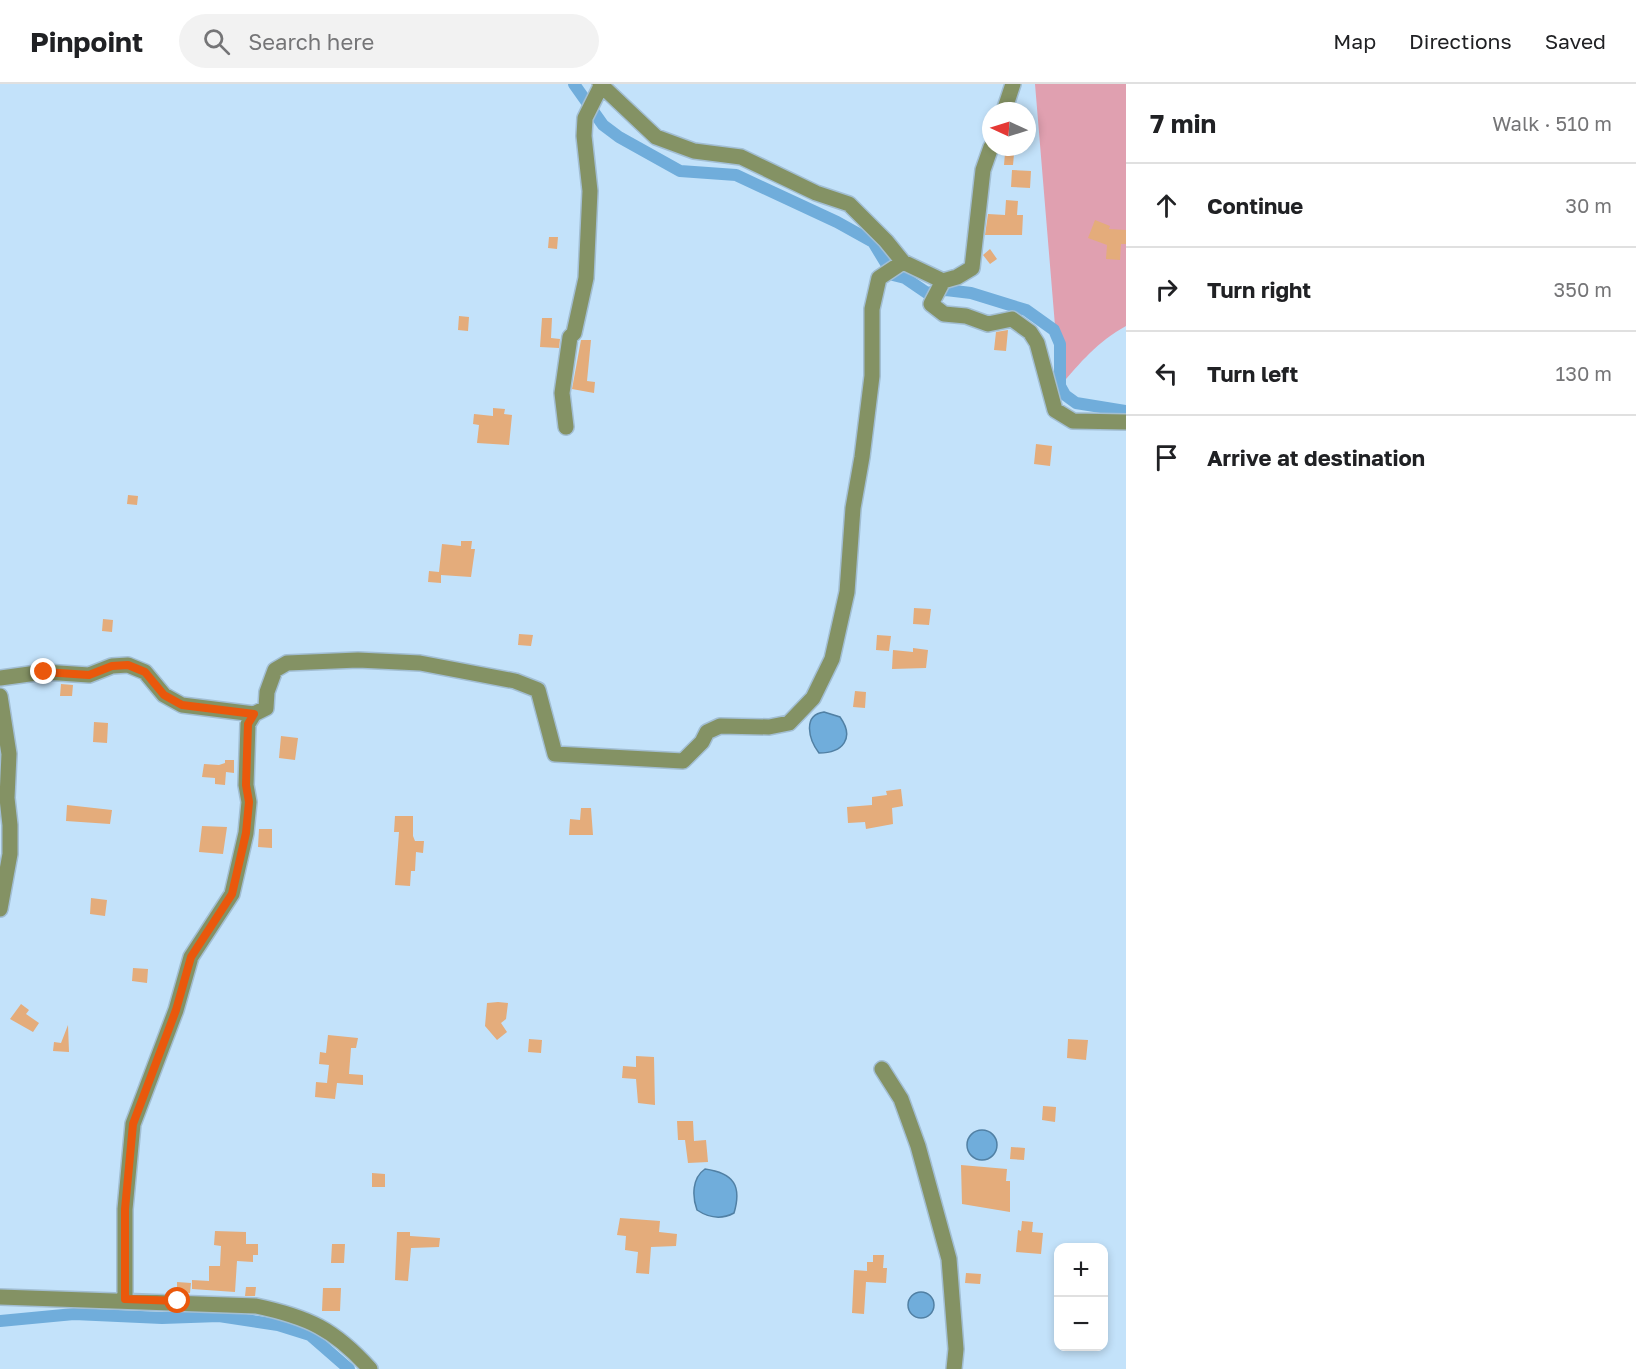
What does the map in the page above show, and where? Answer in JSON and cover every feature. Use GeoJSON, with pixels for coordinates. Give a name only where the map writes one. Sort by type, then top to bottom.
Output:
{"type":"FeatureCollection","features":[{"type":"Feature","properties":{"kind":"street"},"geometry":{"type":"LineString","coordinates":[[1007,102],[1014,84]]}},
{"type":"Feature","properties":{"kind":"street"},"geometry":{"type":"LineString","coordinates":[[566,428],[562,393],[570,337],[574,333],[586,278],[591,191],[584,136],[585,118],[600,87],[656,136],[694,151],[741,157],[816,192],[849,204],[886,241],[903,262],[943,281],[957,277],[972,268],[983,170],[988,156]]}},
{"type":"Feature","properties":{"kind":"street"},"geometry":{"type":"LineString","coordinates":[[125,1299],[125,1209],[133,1124],[176,1010],[191,957],[232,894],[246,833],[249,802],[246,785],[248,724],[254,714],[266,708],[267,693],[275,670],[287,663],[358,660],[450,667],[515,681],[538,690],[555,754],[683,760],[702,742],[707,732],[720,726],[769,727],[789,723],[813,698],[832,659],[847,592],[853,508],[872,376],[872,309],[879,278],[903,262]]}},
{"type":"Feature","properties":{"kind":"street"},"geometry":{"type":"LineString","coordinates":[[943,281],[931,304],[944,314],[966,316],[988,324],[1012,319],[1030,332],[1037,343],[1055,410],[1073,421],[1126,422]]}},
{"type":"Feature","properties":{"kind":"street"},"geometry":{"type":"LineString","coordinates":[[0,678],[44,672],[89,675],[112,666],[128,665],[145,672],[164,695],[182,705],[254,714]]}},
{"type":"Feature","properties":{"kind":"street"},"geometry":{"type":"LineString","coordinates":[[0,696],[9,754],[7,798],[10,854],[0,909]]}},
{"type":"Feature","properties":{"kind":"street"},"geometry":{"type":"LineString","coordinates":[[882,1069],[901,1100],[918,1146],[949,1259],[956,1349],[954,1369]]}},
{"type":"Feature","properties":{"kind":"street"},"geometry":{"type":"LineString","coordinates":[[0,1297],[79,1301],[125,1299],[256,1306],[296,1314],[321,1326],[370,1369]]}},
{"type":"Feature","properties":{"kind":"shaded area"},"geometry":{"type":"Polygon","coordinates":[[[1035,84],[1126,84],[1126,326],[1098,346],[1060,386],[1035,84]]]}},
{"type":"Feature","properties":{"kind":"water"},"geometry":{"type":"Polygon","coordinates":[[[824,712],[840,717],[846,731],[846,738],[844,743],[835,750],[819,753],[812,742],[810,723],[817,714],[824,712]]]}},
{"type":"Feature","properties":{"kind":"water"},"geometry":{"type":"Polygon","coordinates":[[[982,1130],[988,1131],[996,1139],[996,1151],[988,1159],[982,1160],[976,1159],[968,1151],[967,1145],[968,1139],[976,1131],[982,1130]]]}},
{"type":"Feature","properties":{"kind":"water"},"geometry":{"type":"Polygon","coordinates":[[[705,1169],[723,1174],[733,1182],[737,1195],[734,1213],[724,1217],[715,1217],[697,1210],[694,1199],[695,1182],[705,1169]]]}},
{"type":"Feature","properties":{"kind":"water"},"geometry":{"type":"Polygon","coordinates":[[[921,1292],[930,1296],[934,1305],[930,1314],[921,1318],[912,1314],[908,1305],[912,1296],[921,1292]]]}},
{"type":"Feature","properties":{"kind":"building"},"geometry":{"type":"Polygon","coordinates":[[[1005,156],[1014,156],[1013,165],[1004,165],[1005,156]]]}},
{"type":"Feature","properties":{"kind":"building"},"geometry":{"type":"Polygon","coordinates":[[[1012,170],[1031,171],[1030,188],[1011,187],[1012,170]]]}},
{"type":"Feature","properties":{"kind":"building"},"geometry":{"type":"Polygon","coordinates":[[[1006,200],[1018,201],[1017,215],[1023,215],[1022,235],[985,235],[988,214],[1005,215],[1006,200]]]}},
{"type":"Feature","properties":{"kind":"building"},"geometry":{"type":"Polygon","coordinates":[[[1095,220],[1110,226],[1109,229],[1126,230],[1126,244],[1121,244],[1120,260],[1106,259],[1107,245],[1088,238],[1095,220]]]}},
{"type":"Feature","properties":{"kind":"building"},"geometry":{"type":"Polygon","coordinates":[[[549,237],[558,237],[557,249],[548,248],[549,237]]]}},
{"type":"Feature","properties":{"kind":"building"},"geometry":{"type":"Polygon","coordinates":[[[990,249],[997,259],[990,264],[983,255],[990,249]]]}},
{"type":"Feature","properties":{"kind":"building"},"geometry":{"type":"Polygon","coordinates":[[[459,316],[469,317],[468,331],[458,330],[459,316]]]}},
{"type":"Feature","properties":{"kind":"building"},"geometry":{"type":"Polygon","coordinates":[[[542,318],[552,318],[551,338],[560,339],[559,348],[540,347],[542,318]]]}},
{"type":"Feature","properties":{"kind":"building"},"geometry":{"type":"Polygon","coordinates":[[[1008,330],[1006,351],[994,350],[996,332],[1008,330]]]}},
{"type":"Feature","properties":{"kind":"building"},"geometry":{"type":"Polygon","coordinates":[[[581,340],[591,340],[587,381],[595,382],[594,393],[572,389],[581,340]]]}},
{"type":"Feature","properties":{"kind":"building"},"geometry":{"type":"Polygon","coordinates":[[[493,408],[505,409],[504,414],[512,415],[509,445],[477,443],[479,425],[473,424],[474,414],[493,416],[493,408]]]}},
{"type":"Feature","properties":{"kind":"building"},"geometry":{"type":"Polygon","coordinates":[[[1036,444],[1052,446],[1050,466],[1034,464],[1036,444]]]}},
{"type":"Feature","properties":{"kind":"building"},"geometry":{"type":"Polygon","coordinates":[[[128,495],[138,496],[137,505],[127,504],[128,495]]]}},
{"type":"Feature","properties":{"kind":"building"},"geometry":{"type":"Polygon","coordinates":[[[461,541],[472,541],[471,549],[475,549],[471,577],[441,575],[441,583],[428,582],[429,571],[439,572],[442,544],[461,546],[461,541]]]}},
{"type":"Feature","properties":{"kind":"building"},"geometry":{"type":"Polygon","coordinates":[[[914,608],[931,609],[929,625],[913,624],[914,608]]]}},
{"type":"Feature","properties":{"kind":"building"},"geometry":{"type":"Polygon","coordinates":[[[103,619],[113,620],[112,632],[102,631],[103,619]]]}},
{"type":"Feature","properties":{"kind":"building"},"geometry":{"type":"Polygon","coordinates":[[[519,634],[533,635],[531,646],[518,645],[519,634]]]}},
{"type":"Feature","properties":{"kind":"building"},"geometry":{"type":"Polygon","coordinates":[[[877,635],[891,636],[889,651],[876,650],[877,635]]]}},
{"type":"Feature","properties":{"kind":"building"},"geometry":{"type":"Polygon","coordinates":[[[913,648],[928,650],[926,668],[892,669],[893,650],[913,652],[913,648]]]}},
{"type":"Feature","properties":{"kind":"building"},"geometry":{"type":"Polygon","coordinates":[[[61,684],[73,685],[72,696],[60,696],[61,684]]]}},
{"type":"Feature","properties":{"kind":"building"},"geometry":{"type":"Polygon","coordinates":[[[855,691],[866,692],[865,708],[853,707],[855,691]]]}},
{"type":"Feature","properties":{"kind":"building"},"geometry":{"type":"Polygon","coordinates":[[[94,722],[108,723],[107,743],[93,742],[94,722]]]}},
{"type":"Feature","properties":{"kind":"building"},"geometry":{"type":"Polygon","coordinates":[[[281,736],[298,738],[295,760],[279,758],[281,736]]]}},
{"type":"Feature","properties":{"kind":"building"},"geometry":{"type":"Polygon","coordinates":[[[225,760],[234,760],[234,773],[226,772],[225,785],[215,784],[215,778],[202,777],[204,764],[219,765],[225,763],[225,760]]]}},
{"type":"Feature","properties":{"kind":"building"},"geometry":{"type":"Polygon","coordinates":[[[901,789],[903,806],[892,808],[893,824],[866,829],[865,822],[848,823],[847,807],[872,805],[872,797],[887,795],[886,791],[901,789]]]}},
{"type":"Feature","properties":{"kind":"building"},"geometry":{"type":"Polygon","coordinates":[[[67,805],[112,810],[110,824],[66,821],[67,805]]]}},
{"type":"Feature","properties":{"kind":"building"},"geometry":{"type":"Polygon","coordinates":[[[581,808],[591,808],[593,835],[569,835],[570,819],[580,820],[581,808]]]}},
{"type":"Feature","properties":{"kind":"building"},"geometry":{"type":"Polygon","coordinates":[[[395,816],[413,816],[415,841],[424,841],[423,853],[416,852],[415,871],[411,871],[410,886],[395,885],[399,832],[394,832],[395,816]]]}},
{"type":"Feature","properties":{"kind":"building"},"geometry":{"type":"Polygon","coordinates":[[[202,826],[227,827],[223,854],[199,852],[202,826]]]}},
{"type":"Feature","properties":{"kind":"building"},"geometry":{"type":"Polygon","coordinates":[[[259,829],[272,829],[272,848],[258,847],[259,829]]]}},
{"type":"Feature","properties":{"kind":"building"},"geometry":{"type":"Polygon","coordinates":[[[91,898],[107,900],[105,916],[90,914],[91,898]]]}},
{"type":"Feature","properties":{"kind":"building"},"geometry":{"type":"Polygon","coordinates":[[[133,968],[148,969],[147,983],[132,981],[133,968]]]}},
{"type":"Feature","properties":{"kind":"building"},"geometry":{"type":"Polygon","coordinates":[[[487,1003],[508,1003],[506,1019],[501,1023],[507,1032],[497,1040],[485,1026],[487,1003]]]}},
{"type":"Feature","properties":{"kind":"building"},"geometry":{"type":"Polygon","coordinates":[[[21,1004],[29,1010],[26,1014],[39,1023],[33,1032],[10,1019],[21,1004]]]}},
{"type":"Feature","properties":{"kind":"building"},"geometry":{"type":"Polygon","coordinates":[[[68,1025],[69,1052],[53,1051],[54,1042],[61,1043],[68,1025]]]}},
{"type":"Feature","properties":{"kind":"building"},"geometry":{"type":"Polygon","coordinates":[[[328,1035],[358,1038],[356,1048],[351,1048],[349,1074],[363,1075],[363,1085],[337,1083],[335,1099],[315,1097],[316,1082],[327,1083],[329,1065],[319,1064],[320,1052],[326,1053],[328,1035]]]}},
{"type":"Feature","properties":{"kind":"building"},"geometry":{"type":"Polygon","coordinates":[[[529,1039],[542,1040],[541,1053],[528,1052],[529,1039]]]}},
{"type":"Feature","properties":{"kind":"building"},"geometry":{"type":"Polygon","coordinates":[[[1068,1039],[1088,1040],[1086,1060],[1067,1058],[1068,1039]]]}},
{"type":"Feature","properties":{"kind":"building"},"geometry":{"type":"Polygon","coordinates":[[[636,1056],[654,1057],[655,1105],[638,1103],[636,1079],[622,1078],[623,1066],[636,1067],[636,1056]]]}},
{"type":"Feature","properties":{"kind":"building"},"geometry":{"type":"Polygon","coordinates":[[[1043,1106],[1056,1107],[1055,1122],[1042,1120],[1043,1106]]]}},
{"type":"Feature","properties":{"kind":"building"},"geometry":{"type":"Polygon","coordinates":[[[677,1121],[693,1121],[694,1141],[706,1140],[708,1162],[688,1163],[685,1140],[678,1140],[677,1121]]]}},
{"type":"Feature","properties":{"kind":"building"},"geometry":{"type":"Polygon","coordinates":[[[1011,1147],[1025,1148],[1024,1160],[1010,1159],[1011,1147]]]}},
{"type":"Feature","properties":{"kind":"building"},"geometry":{"type":"Polygon","coordinates":[[[961,1165],[1007,1169],[1006,1181],[1010,1181],[1010,1212],[962,1204],[961,1165]]]}},
{"type":"Feature","properties":{"kind":"building"},"geometry":{"type":"Polygon","coordinates":[[[372,1173],[385,1174],[385,1187],[372,1187],[372,1173]]]}},
{"type":"Feature","properties":{"kind":"building"},"geometry":{"type":"Polygon","coordinates":[[[620,1218],[660,1221],[659,1232],[677,1234],[676,1246],[651,1247],[649,1274],[636,1273],[638,1252],[625,1250],[626,1236],[617,1235],[620,1218]]]}},
{"type":"Feature","properties":{"kind":"building"},"geometry":{"type":"Polygon","coordinates":[[[1022,1221],[1033,1222],[1032,1232],[1043,1233],[1041,1254],[1016,1252],[1018,1230],[1021,1231],[1022,1221]]]}},
{"type":"Feature","properties":{"kind":"building"},"geometry":{"type":"Polygon","coordinates":[[[215,1231],[246,1232],[246,1244],[258,1244],[258,1255],[253,1255],[253,1262],[237,1261],[235,1292],[192,1289],[192,1280],[209,1281],[209,1266],[220,1266],[221,1246],[214,1245],[215,1231]]]}},
{"type":"Feature","properties":{"kind":"building"},"geometry":{"type":"Polygon","coordinates":[[[397,1232],[410,1232],[410,1236],[440,1238],[439,1247],[411,1248],[408,1281],[395,1280],[397,1232]]]}},
{"type":"Feature","properties":{"kind":"building"},"geometry":{"type":"Polygon","coordinates":[[[332,1244],[345,1244],[344,1263],[331,1263],[332,1244]]]}},
{"type":"Feature","properties":{"kind":"building"},"geometry":{"type":"Polygon","coordinates":[[[873,1255],[884,1255],[883,1268],[887,1268],[886,1283],[866,1282],[864,1314],[852,1313],[854,1270],[867,1271],[867,1262],[873,1262],[873,1255]]]}},
{"type":"Feature","properties":{"kind":"building"},"geometry":{"type":"Polygon","coordinates":[[[966,1273],[981,1274],[980,1284],[965,1283],[966,1273]]]}},
{"type":"Feature","properties":{"kind":"building"},"geometry":{"type":"Polygon","coordinates":[[[177,1282],[191,1283],[190,1293],[177,1292],[177,1282]]]}},
{"type":"Feature","properties":{"kind":"building"},"geometry":{"type":"Polygon","coordinates":[[[246,1287],[256,1287],[255,1296],[245,1296],[246,1287]]]}},
{"type":"Feature","properties":{"kind":"building"},"geometry":{"type":"Polygon","coordinates":[[[323,1288],[341,1288],[340,1311],[322,1311],[323,1288]]]}},
{"type":"Feature","properties":{"kind":"waterway"},"geometry":{"type":"LineString","coordinates":[[574,84],[603,125],[619,137],[680,171],[736,175],[837,222],[873,242],[893,275],[905,278],[927,293],[946,290],[971,293],[1026,310],[1054,330],[1060,344],[1060,386],[1065,395],[1076,403],[1126,411]]}},
{"type":"Feature","properties":{"kind":"waterway"},"geometry":{"type":"LineString","coordinates":[[0,1321],[74,1314],[162,1318],[219,1316],[278,1325],[310,1335],[349,1369]]}},
{"type":"Feature","properties":{"kind":"route"},"geometry":{"type":"LineString","coordinates":[[44,672],[89,675],[112,666],[128,665],[145,672],[164,695],[182,705],[254,714],[248,724],[246,785],[249,802],[246,833],[232,894],[191,957],[176,1010],[133,1124],[127,1167],[125,1299],[178,1301]]}}]}
